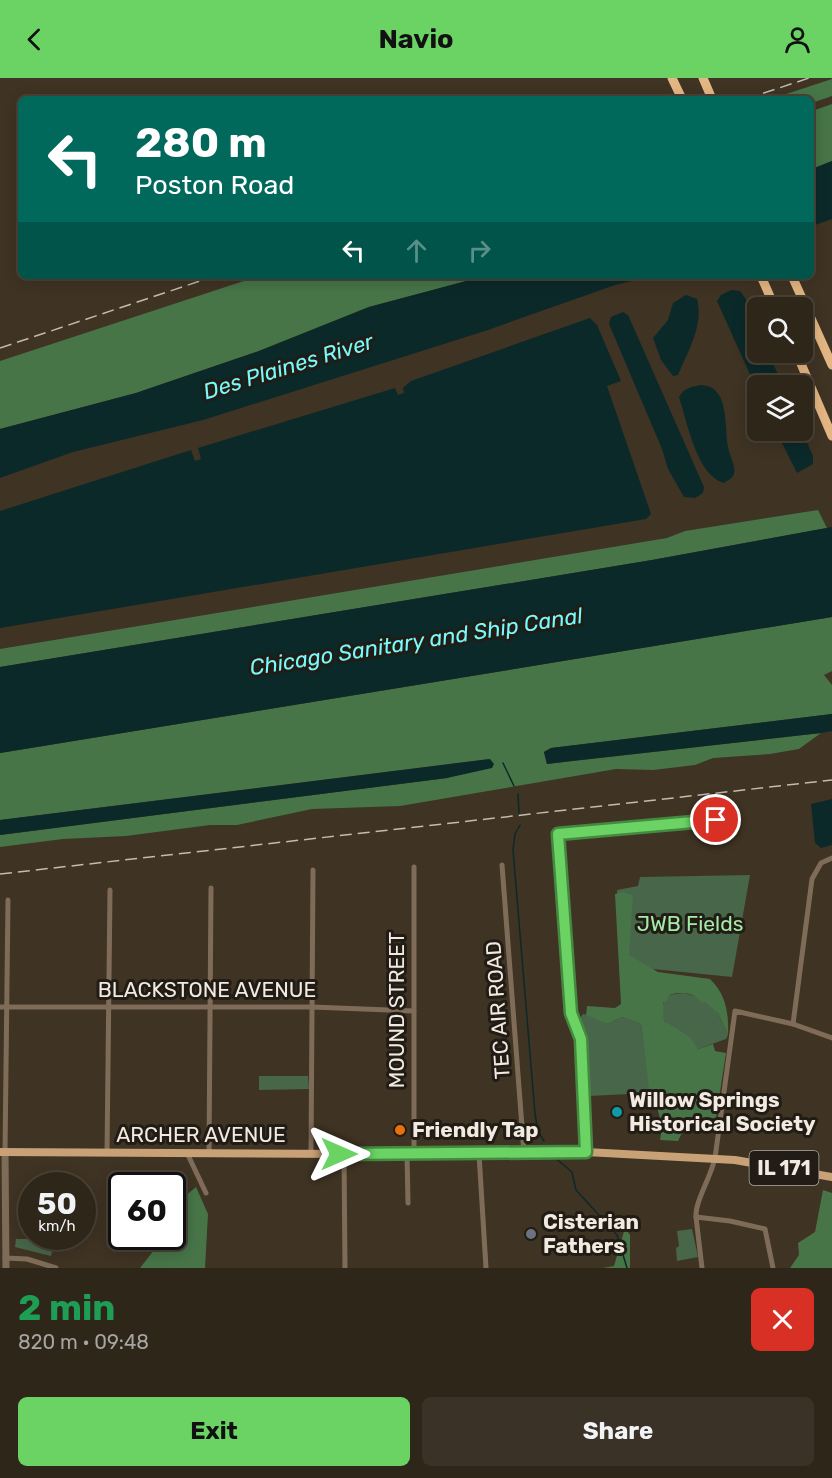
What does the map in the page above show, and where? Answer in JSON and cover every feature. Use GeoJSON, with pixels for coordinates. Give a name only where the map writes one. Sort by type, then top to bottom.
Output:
{"type":"FeatureCollection","features":[{"type":"Feature","properties":{"kind":"highway"},"geometry":{"type":"LineString","coordinates":[[672,78],[681,96]]}},
{"type":"Feature","properties":{"kind":"highway"},"geometry":{"type":"LineString","coordinates":[[703,78],[711,96]]}},
{"type":"Feature","properties":{"kind":"highway"},"geometry":{"type":"LineString","coordinates":[[762,279],[770,297]]}},
{"type":"Feature","properties":{"kind":"highway"},"geometry":{"type":"LineString","coordinates":[[793,279],[832,365]]}},
{"type":"Feature","properties":{"kind":"highway"},"geometry":{"type":"LineString","coordinates":[[801,363],[832,435]]}},
{"type":"Feature","properties":{"kind":"main road","name":"ARCHER AVENUE"},"geometry":{"type":"LineString","coordinates":[[3,1152],[311,1154],[586,1152],[715,1158],[832,1177]]}},
{"type":"Feature","properties":{"kind":"street"},"geometry":{"type":"LineString","coordinates":[[586,1152],[581,1039],[571,1013],[558,834],[716,820]]}},
{"type":"Feature","properties":{"kind":"street"},"geometry":{"type":"LineString","coordinates":[[793,1024],[813,879],[821,863],[832,858]]}},
{"type":"Feature","properties":{"kind":"street","name":"TEC AIR ROAD"},"geometry":{"type":"LineString","coordinates":[[502,865],[524,1153]]}},
{"type":"Feature","properties":{"kind":"street","name":"MOUND STREET"},"geometry":{"type":"LineString","coordinates":[[408,1203],[414,1011],[414,867]]}},
{"type":"Feature","properties":{"kind":"street"},"geometry":{"type":"LineString","coordinates":[[311,1154],[313,870]]}},
{"type":"Feature","properties":{"kind":"street"},"geometry":{"type":"LineString","coordinates":[[209,1153],[211,888]]}},
{"type":"Feature","properties":{"kind":"street"},"geometry":{"type":"LineString","coordinates":[[107,1153],[110,890]]}},
{"type":"Feature","properties":{"kind":"street"},"geometry":{"type":"LineString","coordinates":[[6,1268],[3,1007],[8,900]]}},
{"type":"Feature","properties":{"kind":"street","name":"BLACKSTONE AVENUE"},"geometry":{"type":"LineString","coordinates":[[3,1007],[312,1007],[414,1011]]}},
{"type":"Feature","properties":{"kind":"street"},"geometry":{"type":"LineString","coordinates":[[702,1268],[696,1209],[707,1186],[715,1158],[735,1011],[793,1024],[832,1038]]}},
{"type":"Feature","properties":{"kind":"street"},"geometry":{"type":"LineString","coordinates":[[187,1153],[206,1193]]}},
{"type":"Feature","properties":{"kind":"street"},"geometry":{"type":"LineString","coordinates":[[344,1154],[345,1268]]}},
{"type":"Feature","properties":{"kind":"street"},"geometry":{"type":"LineString","coordinates":[[479,1154],[486,1268]]}},
{"type":"Feature","properties":{"kind":"street"},"geometry":{"type":"LineString","coordinates":[[696,1217],[730,1221],[765,1229],[773,1268]]}},
{"type":"Feature","properties":{"kind":"street"},"geometry":{"type":"LineString","coordinates":[[5,1257],[27,1259],[56,1268]]}},
{"type":"Feature","properties":{"kind":"green space"},"geometry":{"type":"Polygon","coordinates":[[[832,79],[832,96],[814,102],[814,96],[780,96],[832,79]]]}},
{"type":"Feature","properties":{"kind":"green space"},"geometry":{"type":"Polygon","coordinates":[[[832,104],[832,161],[814,168],[814,110],[832,104]]]}},
{"type":"Feature","properties":{"kind":"green space"},"geometry":{"type":"Polygon","coordinates":[[[250,279],[474,279],[369,307],[259,351],[136,393],[0,429],[0,361],[250,279]]]}},
{"type":"Feature","properties":{"kind":"green space"},"geometry":{"type":"Polygon","coordinates":[[[818,510],[827,528],[652,560],[0,667],[0,649],[667,538],[685,531],[818,510]]]}},
{"type":"Feature","properties":{"kind":"green space"},"geometry":{"type":"Polygon","coordinates":[[[832,617],[832,671],[824,675],[832,685],[832,714],[551,748],[544,752],[547,764],[821,733],[799,749],[770,754],[713,758],[695,765],[653,770],[616,769],[400,806],[312,809],[237,825],[210,825],[126,836],[63,839],[0,847],[0,835],[447,778],[490,759],[0,820],[0,753],[832,617]]]}},
{"type":"Feature","properties":{"kind":"green space","name":"JWB Fields"},"geometry":{"type":"Polygon","coordinates":[[[750,875],[732,977],[623,966],[617,890],[638,886],[640,877],[750,875]]]}},
{"type":"Feature","properties":{"kind":"green space"},"geometry":{"type":"Polygon","coordinates":[[[622,892],[633,895],[629,955],[658,972],[710,979],[720,991],[725,1005],[728,1035],[718,1013],[691,994],[669,995],[667,1001],[663,1003],[664,1021],[690,1037],[698,1049],[713,1044],[715,1051],[726,1053],[716,1118],[701,1118],[692,1121],[678,1141],[660,1140],[662,1127],[655,1098],[650,1098],[641,1024],[622,1017],[608,1024],[586,1015],[587,1006],[615,1008],[621,1004],[615,894],[622,892]]]}},
{"type":"Feature","properties":{"kind":"green space"},"geometry":{"type":"Polygon","coordinates":[[[684,993],[699,997],[717,1011],[728,1035],[726,1039],[698,1049],[664,1021],[662,1006],[668,995],[684,993]]]}},
{"type":"Feature","properties":{"kind":"green space"},"geometry":{"type":"Polygon","coordinates":[[[583,1014],[597,1017],[608,1024],[622,1017],[641,1024],[650,1093],[589,1096],[583,1027],[579,1020],[583,1014]]]}},
{"type":"Feature","properties":{"kind":"green space"},"geometry":{"type":"Polygon","coordinates":[[[259,1076],[308,1076],[309,1089],[259,1090],[259,1076]]]}},
{"type":"Feature","properties":{"kind":"green space"},"geometry":{"type":"Polygon","coordinates":[[[196,1187],[208,1214],[205,1268],[140,1268],[154,1250],[186,1250],[186,1195],[196,1187]]]}},
{"type":"Feature","properties":{"kind":"green space"},"geometry":{"type":"Polygon","coordinates":[[[823,1190],[832,1193],[832,1268],[790,1268],[799,1255],[798,1243],[815,1232],[823,1190]]]}},
{"type":"Feature","properties":{"kind":"green space"},"geometry":{"type":"Polygon","coordinates":[[[625,1228],[630,1235],[630,1268],[603,1268],[614,1266],[625,1228]]]}},
{"type":"Feature","properties":{"kind":"green space"},"geometry":{"type":"Polygon","coordinates":[[[692,1229],[698,1257],[677,1261],[676,1248],[679,1246],[677,1231],[692,1229]]]}},
{"type":"Feature","properties":{"kind":"green space"},"geometry":{"type":"Polygon","coordinates":[[[27,1250],[51,1250],[51,1256],[27,1250]]]}},
{"type":"Feature","properties":{"kind":"water"},"geometry":{"type":"Polygon","coordinates":[[[832,161],[832,219],[814,225],[814,168],[832,161]]]}},
{"type":"Feature","properties":{"kind":"water","name":"Des Plaines River"},"geometry":{"type":"Polygon","coordinates":[[[474,279],[640,279],[615,285],[485,331],[203,420],[73,452],[0,478],[0,429],[136,393],[259,351],[369,307],[474,279]]]}},
{"type":"Feature","properties":{"kind":"water"},"geometry":{"type":"Polygon","coordinates":[[[731,290],[740,291],[747,302],[747,363],[773,363],[778,375],[750,375],[717,301],[721,295],[731,290]]]}},
{"type":"Feature","properties":{"kind":"water"},"geometry":{"type":"Polygon","coordinates":[[[686,295],[697,299],[699,309],[697,328],[678,375],[673,376],[661,360],[653,338],[668,320],[673,303],[686,295]]]}},
{"type":"Feature","properties":{"kind":"water"},"geometry":{"type":"Polygon","coordinates":[[[623,312],[628,315],[704,487],[703,493],[695,498],[684,497],[668,469],[662,449],[609,324],[611,317],[623,312]]]}},
{"type":"Feature","properties":{"kind":"water"},"geometry":{"type":"Polygon","coordinates":[[[590,318],[597,325],[621,381],[607,386],[651,514],[646,519],[0,628],[0,511],[191,450],[195,461],[201,459],[198,448],[395,388],[398,395],[404,393],[403,388],[411,381],[590,318]]]}},
{"type":"Feature","properties":{"kind":"water"},"geometry":{"type":"Polygon","coordinates":[[[701,385],[717,392],[724,408],[728,447],[734,474],[724,483],[707,470],[700,459],[694,447],[679,397],[691,387],[701,385]]]}},
{"type":"Feature","properties":{"kind":"water"},"geometry":{"type":"Polygon","coordinates":[[[781,441],[806,441],[813,456],[813,464],[797,473],[781,441]]]}},
{"type":"Feature","properties":{"kind":"water","name":"Chicago Sanitary and Ship Canal"},"geometry":{"type":"Polygon","coordinates":[[[832,527],[832,617],[0,753],[0,667],[652,560],[832,527]]]}},
{"type":"Feature","properties":{"kind":"water"},"geometry":{"type":"Polygon","coordinates":[[[832,714],[832,731],[821,733],[547,764],[544,752],[551,748],[832,714]]]}},
{"type":"Feature","properties":{"kind":"water"},"geometry":{"type":"Polygon","coordinates":[[[490,759],[494,764],[492,768],[447,778],[0,835],[0,820],[490,759]]]}},
{"type":"Feature","properties":{"kind":"water"},"geometry":{"type":"Polygon","coordinates":[[[832,799],[832,845],[821,848],[815,843],[811,804],[832,799]]]}},
{"type":"Feature","properties":{"kind":"waterway"},"geometry":{"type":"LineString","coordinates":[[503,763],[514,786]]}},
{"type":"Feature","properties":{"kind":"waterway"},"geometry":{"type":"LineString","coordinates":[[518,794],[519,813]]}},
{"type":"Feature","properties":{"kind":"waterway"},"geometry":{"type":"LineString","coordinates":[[520,825],[515,834],[513,850],[535,1114],[538,1131],[544,1141]]}},
{"type":"Feature","properties":{"kind":"waterway"},"geometry":{"type":"LineString","coordinates":[[554,1157],[572,1172],[576,1190],[617,1235],[627,1268]]}},
{"type":"Feature","properties":{"kind":"railway"},"geometry":{"type":"LineString","coordinates":[[755,96],[809,78]]}},
{"type":"Feature","properties":{"kind":"railway"},"geometry":{"type":"LineString","coordinates":[[0,348],[206,279]]}},
{"type":"Feature","properties":{"kind":"railway"},"geometry":{"type":"LineString","coordinates":[[0,874],[832,780]]}},
{"type":"Feature","properties":{"kind":"place","name":"Willow Springs Historical Society"},"geometry":{"type":"Point","coordinates":[617,1112]}},
{"type":"Feature","properties":{"kind":"place","name":"Friendly Tap"},"geometry":{"type":"Point","coordinates":[400,1130]}},
{"type":"Feature","properties":{"kind":"place","name":"Cisterian Fathers"},"geometry":{"type":"Point","coordinates":[531,1234]}},
{"type":"Feature","properties":{"kind":"route"},"geometry":{"type":"LineString","coordinates":[[339,1154],[586,1152],[581,1039],[571,1013],[558,834],[716,820]]}}]}
